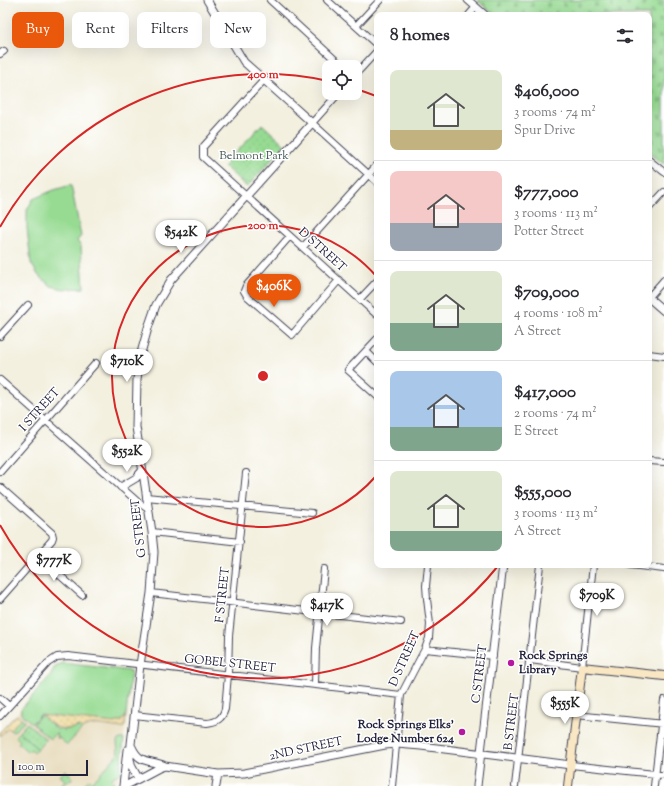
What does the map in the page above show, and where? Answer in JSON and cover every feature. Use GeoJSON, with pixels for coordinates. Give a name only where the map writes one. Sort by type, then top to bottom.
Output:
{"type":"FeatureCollection","features":[{"type":"Feature","properties":{"kind":"main road"},"geometry":{"type":"LineString","coordinates":[[568,786],[582,667],[664,676]]}},
{"type":"Feature","properties":{"kind":"street"},"geometry":{"type":"LineString","coordinates":[[207,0],[244,62],[374,179]]}},
{"type":"Feature","properties":{"kind":"street"},"geometry":{"type":"LineString","coordinates":[[270,0],[335,60]]}},
{"type":"Feature","properties":{"kind":"street"},"geometry":{"type":"LineString","coordinates":[[327,0],[374,42]]}},
{"type":"Feature","properties":{"kind":"street"},"geometry":{"type":"LineString","coordinates":[[356,26],[380,0]]}},
{"type":"Feature","properties":{"kind":"street"},"geometry":{"type":"LineString","coordinates":[[468,0],[482,12]]}},
{"type":"Feature","properties":{"kind":"street"},"geometry":{"type":"LineString","coordinates":[[472,12],[476,7]]}},
{"type":"Feature","properties":{"kind":"street"},"geometry":{"type":"LineString","coordinates":[[362,67],[374,54]]}},
{"type":"Feature","properties":{"kind":"street","name":"D STREET"},"geometry":{"type":"LineString","coordinates":[[264,80],[203,147],[202,157],[374,312]]}},
{"type":"Feature","properties":{"kind":"street"},"geometry":{"type":"LineString","coordinates":[[312,123],[333,100]]}},
{"type":"Feature","properties":{"kind":"street","name":"G STREET"},"geometry":{"type":"LineString","coordinates":[[138,778],[132,767],[130,759],[131,744],[153,573],[152,532],[136,427],[136,379],[140,353],[156,305],[171,280],[312,123]]}},
{"type":"Feature","properties":{"kind":"street"},"geometry":{"type":"LineString","coordinates":[[652,162],[664,172]]}},
{"type":"Feature","properties":{"kind":"street"},"geometry":{"type":"LineString","coordinates":[[303,247],[374,169]]}},
{"type":"Feature","properties":{"kind":"street"},"geometry":{"type":"LineString","coordinates":[[652,205],[664,192]]}},
{"type":"Feature","properties":{"kind":"street"},"geometry":{"type":"LineString","coordinates":[[290,236],[246,286],[244,291],[247,296],[292,335],[339,280]]}},
{"type":"Feature","properties":{"kind":"street"},"geometry":{"type":"LineString","coordinates":[[652,294],[664,280]]}},
{"type":"Feature","properties":{"kind":"street"},"geometry":{"type":"LineString","coordinates":[[360,299],[374,284]]}},
{"type":"Feature","properties":{"kind":"street"},"geometry":{"type":"LineString","coordinates":[[652,300],[664,311]]}},
{"type":"Feature","properties":{"kind":"street"},"geometry":{"type":"LineString","coordinates":[[0,336],[28,305]]}},
{"type":"Feature","properties":{"kind":"street"},"geometry":{"type":"LineString","coordinates":[[374,342],[348,370],[374,393]]}},
{"type":"Feature","properties":{"kind":"street"},"geometry":{"type":"LineString","coordinates":[[366,351],[374,359]]}},
{"type":"Feature","properties":{"kind":"street"},"geometry":{"type":"LineString","coordinates":[[652,354],[664,356]]}},
{"type":"Feature","properties":{"kind":"street","name":"I STREET"},"geometry":{"type":"LineString","coordinates":[[0,472],[96,363]]}},
{"type":"Feature","properties":{"kind":"street"},"geometry":{"type":"LineString","coordinates":[[0,380],[139,503],[148,509]]}},
{"type":"Feature","properties":{"kind":"street"},"geometry":{"type":"LineString","coordinates":[[652,461],[664,462]]}},
{"type":"Feature","properties":{"kind":"street"},"geometry":{"type":"LineString","coordinates":[[121,487],[136,478],[142,470]]}},
{"type":"Feature","properties":{"kind":"street","name":"F STREET"},"geometry":{"type":"LineString","coordinates":[[134,715],[207,723],[220,719],[225,709],[229,636],[240,542],[246,472]]}},
{"type":"Feature","properties":{"kind":"street"},"geometry":{"type":"LineString","coordinates":[[0,487],[52,533],[53,537],[0,599]]}},
{"type":"Feature","properties":{"kind":"street"},"geometry":{"type":"LineString","coordinates":[[146,497],[312,513]]}},
{"type":"Feature","properties":{"kind":"street"},"geometry":{"type":"LineString","coordinates":[[152,532],[240,542]]}},
{"type":"Feature","properties":{"kind":"street"},"geometry":{"type":"LineString","coordinates":[[38,556],[82,595]]}},
{"type":"Feature","properties":{"kind":"street","name":"D STREET"},"geometry":{"type":"LineString","coordinates":[[392,786],[401,695],[429,638],[430,624],[427,599],[428,568]]}},
{"type":"Feature","properties":{"kind":"street","name":"C STREET"},"geometry":{"type":"LineString","coordinates":[[477,786],[503,568]]}},
{"type":"Feature","properties":{"kind":"street","name":"B STREET"},"geometry":{"type":"LineString","coordinates":[[515,786],[540,568]]}},
{"type":"Feature","properties":{"kind":"street"},"geometry":{"type":"LineString","coordinates":[[530,660],[582,667],[593,568]]}},
{"type":"Feature","properties":{"kind":"street"},"geometry":{"type":"LineString","coordinates":[[652,568],[664,569]]}},
{"type":"Feature","properties":{"kind":"street"},"geometry":{"type":"LineString","coordinates":[[315,684],[316,648],[324,569]]}},
{"type":"Feature","properties":{"kind":"street"},"geometry":{"type":"LineString","coordinates":[[151,593],[401,622]]}},
{"type":"Feature","properties":{"kind":"street"},"geometry":{"type":"LineString","coordinates":[[425,648],[493,656]]}},
{"type":"Feature","properties":{"kind":"street","name":"GOBEL STREET"},"geometry":{"type":"LineString","coordinates":[[9,706],[48,662],[57,657],[68,656],[401,695]]}},
{"type":"Feature","properties":{"kind":"street"},"geometry":{"type":"LineString","coordinates":[[0,698],[9,706],[0,716]]}},
{"type":"Feature","properties":{"kind":"street"},"geometry":{"type":"LineString","coordinates":[[654,786],[663,724],[664,700]]}},
{"type":"Feature","properties":{"kind":"street"},"geometry":{"type":"LineString","coordinates":[[576,715],[663,724]]}},
{"type":"Feature","properties":{"kind":"street"},"geometry":{"type":"LineString","coordinates":[[124,786],[126,751],[131,744]]}},
{"type":"Feature","properties":{"kind":"street","name":"2ND STREET"},"geometry":{"type":"LineString","coordinates":[[131,744],[134,752],[140,759],[165,766],[218,774],[244,774],[366,748],[397,744],[664,775]]}},
{"type":"Feature","properties":{"kind":"street"},"geometry":{"type":"LineString","coordinates":[[124,786],[165,766]]}},
{"type":"Feature","properties":{"kind":"street"},"geometry":{"type":"LineString","coordinates":[[216,786],[218,774]]}},
{"type":"Feature","properties":{"kind":"shaded area"},"geometry":{"type":"Polygon","coordinates":[[[62,663],[131,671],[119,780],[109,786],[0,786],[0,732],[51,675],[54,668],[62,663]]]}},
{"type":"Feature","properties":{"kind":"green space"},"geometry":{"type":"Polygon","coordinates":[[[477,0],[664,0],[664,164],[652,155],[652,12],[491,12],[477,0]]]}},
{"type":"Feature","properties":{"kind":"green space","name":"Belmont Park"},"geometry":{"type":"Polygon","coordinates":[[[262,124],[285,145],[247,187],[224,166],[262,124]]]}},
{"type":"Feature","properties":{"kind":"green space"},"geometry":{"type":"Polygon","coordinates":[[[71,185],[81,236],[77,241],[81,246],[84,288],[64,289],[51,286],[38,275],[31,263],[27,228],[27,210],[33,199],[71,185]]]}},
{"type":"Feature","properties":{"kind":"green space"},"geometry":{"type":"Polygon","coordinates":[[[62,663],[131,671],[126,715],[123,720],[115,723],[42,716],[58,730],[60,728],[64,730],[80,727],[82,729],[67,745],[57,738],[56,733],[50,739],[33,724],[41,715],[32,723],[21,714],[21,709],[51,675],[54,668],[62,663]]]}},
{"type":"Feature","properties":{"kind":"green space"},"geometry":{"type":"Polygon","coordinates":[[[21,718],[25,721],[13,732],[10,730],[21,718]]]}},
{"type":"Feature","properties":{"kind":"green space"},"geometry":{"type":"Polygon","coordinates":[[[27,723],[46,739],[38,749],[19,732],[27,723]]]}},
{"type":"Feature","properties":{"kind":"green space"},"geometry":{"type":"Polygon","coordinates":[[[19,732],[38,749],[34,752],[31,749],[28,752],[18,743],[20,741],[15,736],[19,732]]]}},
{"type":"Feature","properties":{"kind":"green space"},"geometry":{"type":"Polygon","coordinates":[[[124,739],[120,774],[114,776],[112,779],[114,783],[109,786],[82,786],[90,779],[93,782],[118,754],[117,741],[124,739]]]}},
{"type":"Feature","properties":{"kind":"green space"},"geometry":{"type":"Polygon","coordinates":[[[65,770],[72,776],[72,779],[62,786],[61,785],[65,780],[60,776],[65,770]]]}},
{"type":"Feature","properties":{"kind":"sand"},"geometry":{"type":"Polygon","coordinates":[[[41,715],[115,723],[123,720],[126,715],[125,726],[122,728],[91,725],[82,729],[79,726],[63,729],[54,726],[41,715]]]}},
{"type":"Feature","properties":{"kind":"sand"},"geometry":{"type":"Polygon","coordinates":[[[15,716],[19,716],[21,718],[10,730],[8,728],[0,736],[0,732],[15,716]]]}},
{"type":"Feature","properties":{"kind":"place","name":"Rock Springs Library"},"geometry":{"type":"Point","coordinates":[511,663]}},
{"type":"Feature","properties":{"kind":"place","name":"Rock Springs Elks' Lodge Number 624"},"geometry":{"type":"Point","coordinates":[462,732]}}]}
